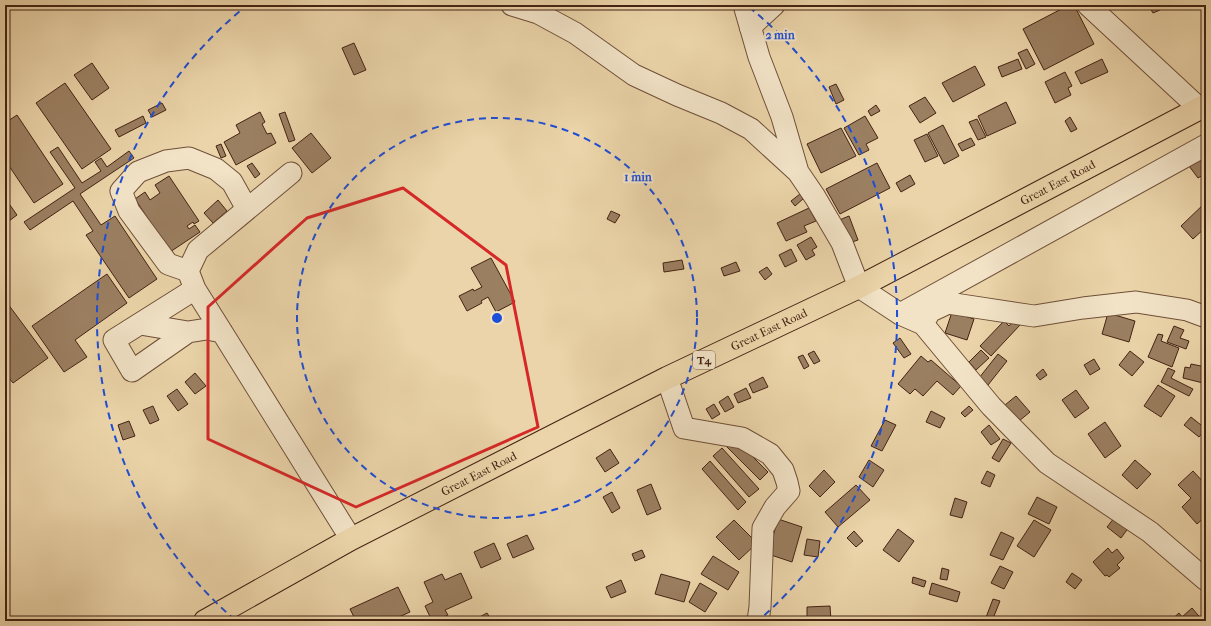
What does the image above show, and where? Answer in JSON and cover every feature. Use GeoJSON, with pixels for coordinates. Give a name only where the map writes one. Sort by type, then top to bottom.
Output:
{"type":"FeatureCollection","features":[{"type":"Feature","properties":{"kind":"highway","name":"Great East Road"},"geometry":{"type":"LineString","coordinates":[[205,621],[350,540],[667,378],[859,288],[1203,107]]}},
{"type":"Feature","properties":{"kind":"street"},"geometry":{"type":"LineString","coordinates":[[512,5],[538,13],[548,12],[575,33],[634,74],[677,95],[721,113],[751,129],[798,172],[815,197],[842,243],[859,288],[900,314],[923,324],[991,406],[1046,463],[1150,532],[1206,580]]}},
{"type":"Feature","properties":{"kind":"street"},"geometry":{"type":"LineString","coordinates":[[744,5],[760,57],[782,117],[798,172]]}},
{"type":"Feature","properties":{"kind":"street"},"geometry":{"type":"LineString","coordinates":[[750,27],[774,5]]}},
{"type":"Feature","properties":{"kind":"street"},"geometry":{"type":"LineString","coordinates":[[1088,5],[1203,107]]}},
{"type":"Feature","properties":{"kind":"street"},"geometry":{"type":"LineString","coordinates":[[900,314],[1206,145]]}},
{"type":"Feature","properties":{"kind":"street"},"geometry":{"type":"LineString","coordinates":[[247,209],[232,182],[216,169],[189,158],[166,161],[138,172],[121,191],[129,211],[168,264],[192,280],[222,332],[350,540]]}},
{"type":"Feature","properties":{"kind":"street"},"geometry":{"type":"LineString","coordinates":[[188,332],[132,371],[114,340],[140,324],[192,280],[198,250],[290,173]]}},
{"type":"Feature","properties":{"kind":"street"},"geometry":{"type":"LineString","coordinates":[[923,324],[929,312],[948,303],[1034,316],[1083,308],[1136,302],[1188,310],[1206,317]]}},
{"type":"Feature","properties":{"kind":"street"},"geometry":{"type":"LineString","coordinates":[[140,324],[188,332],[207,330],[222,332]]}},
{"type":"Feature","properties":{"kind":"street"},"geometry":{"type":"LineString","coordinates":[[667,378],[684,428],[742,438],[770,454],[783,470],[789,491],[775,507],[763,528],[760,607],[758,621]]}},
{"type":"Feature","properties":{"kind":"highlighted area"},"geometry":{"type":"Polygon","coordinates":[[[403,188],[506,265],[538,427],[356,507],[208,439],[208,307],[307,218],[403,188]]]}},
{"type":"Feature","properties":{"kind":"building"},"geometry":{"type":"Polygon","coordinates":[[[1069,5],[1074,5],[1094,44],[1044,70],[1023,29],[1069,5]]]}},
{"type":"Feature","properties":{"kind":"building"},"geometry":{"type":"Polygon","coordinates":[[[1148,5],[1157,5],[1160,10],[1153,13],[1148,5]]]}},
{"type":"Feature","properties":{"kind":"building"},"geometry":{"type":"Polygon","coordinates":[[[354,43],[366,70],[354,75],[342,48],[354,43]]]}},
{"type":"Feature","properties":{"kind":"building"},"geometry":{"type":"Polygon","coordinates":[[[1027,49],[1035,64],[1026,69],[1018,53],[1027,49]]]}},
{"type":"Feature","properties":{"kind":"building"},"geometry":{"type":"Polygon","coordinates":[[[1018,59],[1022,69],[1002,77],[998,67],[1018,59]]]}},
{"type":"Feature","properties":{"kind":"building"},"geometry":{"type":"Polygon","coordinates":[[[1102,59],[1108,72],[1081,84],[1075,72],[1102,59]]]}},
{"type":"Feature","properties":{"kind":"building"},"geometry":{"type":"Polygon","coordinates":[[[92,63],[109,88],[92,100],[74,75],[92,63]]]}},
{"type":"Feature","properties":{"kind":"building"},"geometry":{"type":"Polygon","coordinates":[[[975,66],[985,85],[953,102],[942,83],[975,66]]]}},
{"type":"Feature","properties":{"kind":"building"},"geometry":{"type":"Polygon","coordinates":[[[1065,72],[1072,86],[1068,88],[1071,95],[1055,103],[1045,82],[1065,72]]]}},
{"type":"Feature","properties":{"kind":"building"},"geometry":{"type":"Polygon","coordinates":[[[65,83],[111,149],[82,169],[36,103],[65,83]]]}},
{"type":"Feature","properties":{"kind":"building"},"geometry":{"type":"Polygon","coordinates":[[[836,84],[844,100],[836,104],[829,87],[836,84]]]}},
{"type":"Feature","properties":{"kind":"building"},"geometry":{"type":"Polygon","coordinates":[[[925,97],[936,113],[920,123],[909,106],[925,97]]]}},
{"type":"Feature","properties":{"kind":"building"},"geometry":{"type":"Polygon","coordinates":[[[1006,102],[1016,123],[987,136],[978,116],[1006,102]]]}},
{"type":"Feature","properties":{"kind":"building"},"geometry":{"type":"Polygon","coordinates":[[[162,103],[166,110],[152,117],[148,110],[162,103]]]}},
{"type":"Feature","properties":{"kind":"building"},"geometry":{"type":"Polygon","coordinates":[[[876,105],[880,111],[871,116],[868,111],[876,105]]]}},
{"type":"Feature","properties":{"kind":"building"},"geometry":{"type":"Polygon","coordinates":[[[260,112],[265,122],[262,124],[267,134],[271,133],[276,143],[236,165],[224,142],[240,133],[236,125],[260,112]]]}},
{"type":"Feature","properties":{"kind":"building"},"geometry":{"type":"Polygon","coordinates":[[[285,112],[295,140],[289,142],[279,114],[285,112]]]}},
{"type":"Feature","properties":{"kind":"building"},"geometry":{"type":"Polygon","coordinates":[[[17,115],[63,184],[34,203],[5,160],[5,123],[17,115]]]}},
{"type":"Feature","properties":{"kind":"building"},"geometry":{"type":"Polygon","coordinates":[[[143,116],[146,123],[119,137],[115,130],[143,116]]]}},
{"type":"Feature","properties":{"kind":"building"},"geometry":{"type":"Polygon","coordinates":[[[865,116],[878,138],[866,144],[869,150],[859,155],[844,128],[865,116]]]}},
{"type":"Feature","properties":{"kind":"building"},"geometry":{"type":"Polygon","coordinates":[[[1070,117],[1077,129],[1071,132],[1065,121],[1070,117]]]}},
{"type":"Feature","properties":{"kind":"building"},"geometry":{"type":"Polygon","coordinates":[[[977,119],[986,137],[978,140],[969,122],[977,119]]]}},
{"type":"Feature","properties":{"kind":"building"},"geometry":{"type":"Polygon","coordinates":[[[943,125],[959,156],[944,164],[928,133],[943,125]]]}},
{"type":"Feature","properties":{"kind":"building"},"geometry":{"type":"Polygon","coordinates":[[[841,128],[856,156],[821,173],[807,144],[841,128]]]}},
{"type":"Feature","properties":{"kind":"building"},"geometry":{"type":"Polygon","coordinates":[[[311,133],[331,158],[312,173],[292,148],[311,133]]]}},
{"type":"Feature","properties":{"kind":"building"},"geometry":{"type":"Polygon","coordinates":[[[927,134],[938,156],[925,162],[914,140],[927,134]]]}},
{"type":"Feature","properties":{"kind":"building"},"geometry":{"type":"Polygon","coordinates":[[[971,138],[975,145],[962,151],[958,144],[971,138]]]}},
{"type":"Feature","properties":{"kind":"building"},"geometry":{"type":"Polygon","coordinates":[[[221,144],[226,156],[221,158],[216,146],[221,144]]]}},
{"type":"Feature","properties":{"kind":"building"},"geometry":{"type":"Polygon","coordinates":[[[58,147],[82,183],[101,171],[95,162],[101,158],[107,167],[129,151],[134,158],[80,194],[101,225],[115,216],[157,279],[129,298],[86,235],[93,231],[73,201],[30,230],[24,222],[75,188],[50,152],[58,147]]]}},
{"type":"Feature","properties":{"kind":"building"},"geometry":{"type":"Polygon","coordinates":[[[1206,154],[1206,173],[1198,178],[1189,166],[1206,154]]]}},
{"type":"Feature","properties":{"kind":"building"},"geometry":{"type":"Polygon","coordinates":[[[252,163],[260,174],[255,178],[247,166],[252,163]]]}},
{"type":"Feature","properties":{"kind":"building"},"geometry":{"type":"Polygon","coordinates":[[[877,163],[890,188],[840,214],[826,189],[877,163]]]}},
{"type":"Feature","properties":{"kind":"building"},"geometry":{"type":"Polygon","coordinates":[[[910,175],[915,184],[901,192],[896,183],[910,175]]]}},
{"type":"Feature","properties":{"kind":"building"},"geometry":{"type":"Polygon","coordinates":[[[169,176],[199,221],[194,224],[193,222],[187,226],[189,229],[195,225],[200,232],[170,252],[135,199],[145,192],[150,200],[160,193],[155,185],[169,176]]]}},
{"type":"Feature","properties":{"kind":"building"},"geometry":{"type":"Polygon","coordinates":[[[800,194],[803,199],[795,206],[791,201],[800,194]]]}},
{"type":"Feature","properties":{"kind":"building"},"geometry":{"type":"Polygon","coordinates":[[[5,198],[17,215],[5,224],[5,198]]]}},
{"type":"Feature","properties":{"kind":"building"},"geometry":{"type":"Polygon","coordinates":[[[218,200],[227,211],[213,223],[204,213],[218,200]]]}},
{"type":"Feature","properties":{"kind":"building"},"geometry":{"type":"Polygon","coordinates":[[[1206,202],[1206,227],[1193,239],[1181,226],[1206,202]]]}},
{"type":"Feature","properties":{"kind":"building"},"geometry":{"type":"Polygon","coordinates":[[[809,208],[816,221],[804,226],[807,232],[786,241],[777,223],[809,208]]]}},
{"type":"Feature","properties":{"kind":"building"},"geometry":{"type":"Polygon","coordinates":[[[611,211],[620,215],[615,223],[607,219],[611,211]]]}},
{"type":"Feature","properties":{"kind":"building"},"geometry":{"type":"Polygon","coordinates":[[[849,216],[858,240],[846,244],[837,221],[849,216]]]}},
{"type":"Feature","properties":{"kind":"building"},"geometry":{"type":"Polygon","coordinates":[[[811,237],[817,247],[812,250],[815,255],[806,260],[797,245],[811,237]]]}},
{"type":"Feature","properties":{"kind":"building"},"geometry":{"type":"Polygon","coordinates":[[[791,249],[797,261],[785,267],[779,255],[791,249]]]}},
{"type":"Feature","properties":{"kind":"building"},"geometry":{"type":"Polygon","coordinates":[[[491,258],[515,302],[496,312],[488,297],[481,301],[482,303],[467,311],[459,296],[473,289],[474,291],[482,287],[471,268],[491,258]]]}},
{"type":"Feature","properties":{"kind":"building"},"geometry":{"type":"Polygon","coordinates":[[[682,260],[684,269],[664,272],[663,263],[682,260]]]}},
{"type":"Feature","properties":{"kind":"building"},"geometry":{"type":"Polygon","coordinates":[[[736,262],[740,271],[724,276],[721,268],[736,262]]]}},
{"type":"Feature","properties":{"kind":"building"},"geometry":{"type":"Polygon","coordinates":[[[767,267],[772,274],[765,280],[759,272],[767,267]]]}},
{"type":"Feature","properties":{"kind":"building"},"geometry":{"type":"Polygon","coordinates":[[[107,274],[127,303],[75,340],[87,357],[64,372],[32,326],[107,274]]]}},
{"type":"Feature","properties":{"kind":"building"},"geometry":{"type":"Polygon","coordinates":[[[5,300],[48,358],[13,383],[5,373],[5,300]]]}},
{"type":"Feature","properties":{"kind":"building"},"geometry":{"type":"Polygon","coordinates":[[[952,312],[974,319],[967,340],[945,333],[952,312]]]}},
{"type":"Feature","properties":{"kind":"building"},"geometry":{"type":"Polygon","coordinates":[[[1108,313],[1135,321],[1129,342],[1102,334],[1108,313]]]}},
{"type":"Feature","properties":{"kind":"building"},"geometry":{"type":"Polygon","coordinates":[[[1014,320],[1020,325],[991,356],[980,346],[1004,321],[1009,326],[1014,320]]]}},
{"type":"Feature","properties":{"kind":"building"},"geometry":{"type":"Polygon","coordinates":[[[1174,326],[1184,330],[1180,338],[1189,341],[1186,349],[1167,342],[1174,326]]]}},
{"type":"Feature","properties":{"kind":"building"},"geometry":{"type":"Polygon","coordinates":[[[1158,334],[1163,335],[1161,341],[1179,348],[1172,367],[1148,357],[1158,334]]]}},
{"type":"Feature","properties":{"kind":"building"},"geometry":{"type":"Polygon","coordinates":[[[900,338],[911,354],[904,358],[893,343],[900,338]]]}},
{"type":"Feature","properties":{"kind":"building"},"geometry":{"type":"Polygon","coordinates":[[[981,350],[989,358],[976,370],[969,362],[981,350]]]}},
{"type":"Feature","properties":{"kind":"building"},"geometry":{"type":"Polygon","coordinates":[[[814,351],[820,361],[814,364],[808,354],[814,351]]]}},
{"type":"Feature","properties":{"kind":"building"},"geometry":{"type":"Polygon","coordinates":[[[1130,351],[1144,362],[1132,376],[1119,365],[1130,351]]]}},
{"type":"Feature","properties":{"kind":"building"},"geometry":{"type":"Polygon","coordinates":[[[998,354],[1007,361],[988,385],[979,378],[998,354]]]}},
{"type":"Feature","properties":{"kind":"building"},"geometry":{"type":"Polygon","coordinates":[[[803,355],[809,366],[804,369],[798,357],[803,355]]]}},
{"type":"Feature","properties":{"kind":"building"},"geometry":{"type":"Polygon","coordinates":[[[921,356],[928,362],[931,360],[961,386],[953,395],[937,381],[923,396],[915,389],[910,394],[898,384],[921,356]]]}},
{"type":"Feature","properties":{"kind":"building"},"geometry":{"type":"Polygon","coordinates":[[[1094,359],[1100,369],[1090,375],[1084,365],[1094,359]]]}},
{"type":"Feature","properties":{"kind":"building"},"geometry":{"type":"Polygon","coordinates":[[[1191,364],[1206,367],[1203,383],[1183,378],[1185,367],[1190,368],[1191,364]]]}},
{"type":"Feature","properties":{"kind":"building"},"geometry":{"type":"Polygon","coordinates":[[[1168,368],[1175,371],[1171,378],[1193,389],[1189,396],[1161,382],[1168,368]]]}},
{"type":"Feature","properties":{"kind":"building"},"geometry":{"type":"Polygon","coordinates":[[[1043,369],[1047,375],[1040,380],[1036,375],[1043,369]]]}},
{"type":"Feature","properties":{"kind":"building"},"geometry":{"type":"Polygon","coordinates":[[[195,373],[206,386],[195,394],[185,382],[195,373]]]}},
{"type":"Feature","properties":{"kind":"building"},"geometry":{"type":"Polygon","coordinates":[[[763,377],[768,387],[753,393],[749,384],[763,377]]]}},
{"type":"Feature","properties":{"kind":"building"},"geometry":{"type":"Polygon","coordinates":[[[1158,385],[1175,396],[1161,417],[1144,406],[1158,385]]]}},
{"type":"Feature","properties":{"kind":"building"},"geometry":{"type":"Polygon","coordinates":[[[746,388],[751,398],[738,403],[734,394],[746,388]]]}},
{"type":"Feature","properties":{"kind":"building"},"geometry":{"type":"Polygon","coordinates":[[[177,389],[188,404],[178,411],[167,396],[177,389]]]}},
{"type":"Feature","properties":{"kind":"building"},"geometry":{"type":"Polygon","coordinates":[[[1076,390],[1089,408],[1075,418],[1062,400],[1076,390]]]}},
{"type":"Feature","properties":{"kind":"building"},"geometry":{"type":"Polygon","coordinates":[[[728,396],[734,407],[725,412],[719,402],[728,396]]]}},
{"type":"Feature","properties":{"kind":"building"},"geometry":{"type":"Polygon","coordinates":[[[1016,396],[1030,412],[1019,421],[1005,405],[1016,396]]]}},
{"type":"Feature","properties":{"kind":"building"},"geometry":{"type":"Polygon","coordinates":[[[714,404],[720,414],[712,419],[706,409],[714,404]]]}},
{"type":"Feature","properties":{"kind":"building"},"geometry":{"type":"Polygon","coordinates":[[[153,406],[159,420],[150,424],[143,410],[153,406]]]}},
{"type":"Feature","properties":{"kind":"building"},"geometry":{"type":"Polygon","coordinates":[[[969,406],[973,410],[965,417],[961,413],[969,406]]]}},
{"type":"Feature","properties":{"kind":"building"},"geometry":{"type":"Polygon","coordinates":[[[931,411],[945,418],[940,428],[926,422],[931,411]]]}},
{"type":"Feature","properties":{"kind":"building"},"geometry":{"type":"Polygon","coordinates":[[[1191,417],[1206,429],[1199,437],[1184,425],[1191,417]]]}},
{"type":"Feature","properties":{"kind":"building"},"geometry":{"type":"Polygon","coordinates":[[[885,420],[896,425],[882,451],[871,446],[885,420]]]}},
{"type":"Feature","properties":{"kind":"building"},"geometry":{"type":"Polygon","coordinates":[[[129,421],[135,436],[123,440],[118,425],[129,421]]]}},
{"type":"Feature","properties":{"kind":"building"},"geometry":{"type":"Polygon","coordinates":[[[1105,422],[1121,446],[1105,458],[1088,434],[1105,422]]]}},
{"type":"Feature","properties":{"kind":"building"},"geometry":{"type":"Polygon","coordinates":[[[989,425],[1000,439],[991,445],[981,432],[989,425]]]}},
{"type":"Feature","properties":{"kind":"building"},"geometry":{"type":"Polygon","coordinates":[[[734,438],[768,472],[760,480],[726,446],[734,438]]]}},
{"type":"Feature","properties":{"kind":"building"},"geometry":{"type":"Polygon","coordinates":[[[1003,439],[1011,443],[999,462],[992,458],[1003,439]]]}},
{"type":"Feature","properties":{"kind":"building"},"geometry":{"type":"Polygon","coordinates":[[[722,448],[759,489],[749,497],[713,456],[722,448]]]}},
{"type":"Feature","properties":{"kind":"building"},"geometry":{"type":"Polygon","coordinates":[[[610,449],[619,463],[605,472],[596,458],[610,449]]]}},
{"type":"Feature","properties":{"kind":"building"},"geometry":{"type":"Polygon","coordinates":[[[869,460],[884,470],[873,487],[859,477],[869,460]]]}},
{"type":"Feature","properties":{"kind":"building"},"geometry":{"type":"Polygon","coordinates":[[[1135,460],[1151,474],[1137,489],[1122,475],[1135,460]]]}},
{"type":"Feature","properties":{"kind":"building"},"geometry":{"type":"Polygon","coordinates":[[[710,461],[746,502],[738,510],[702,469],[710,461]]]}},
{"type":"Feature","properties":{"kind":"building"},"geometry":{"type":"Polygon","coordinates":[[[824,470],[835,482],[820,497],[809,486],[824,470]]]}},
{"type":"Feature","properties":{"kind":"building"},"geometry":{"type":"Polygon","coordinates":[[[987,471],[995,475],[990,487],[981,483],[987,471]]]}},
{"type":"Feature","properties":{"kind":"building"},"geometry":{"type":"Polygon","coordinates":[[[1193,471],[1206,485],[1206,516],[1197,524],[1182,507],[1191,498],[1178,485],[1193,471]]]}},
{"type":"Feature","properties":{"kind":"building"},"geometry":{"type":"Polygon","coordinates":[[[651,484],[661,509],[647,515],[637,490],[651,484]]]}},
{"type":"Feature","properties":{"kind":"building"},"geometry":{"type":"Polygon","coordinates":[[[856,485],[870,500],[838,527],[825,512],[856,485]]]}},
{"type":"Feature","properties":{"kind":"building"},"geometry":{"type":"Polygon","coordinates":[[[612,492],[620,508],[612,513],[603,497],[612,492]]]}},
{"type":"Feature","properties":{"kind":"building"},"geometry":{"type":"Polygon","coordinates":[[[1037,497],[1057,507],[1049,524],[1028,514],[1037,497]]]}},
{"type":"Feature","properties":{"kind":"building"},"geometry":{"type":"Polygon","coordinates":[[[955,498],[967,502],[962,518],[950,515],[955,498]]]}},
{"type":"Feature","properties":{"kind":"building"},"geometry":{"type":"Polygon","coordinates":[[[1115,517],[1129,527],[1121,538],[1107,527],[1115,517]]]}},
{"type":"Feature","properties":{"kind":"building"},"geometry":{"type":"Polygon","coordinates":[[[778,519],[802,527],[792,562],[768,554],[778,519]]]}},
{"type":"Feature","properties":{"kind":"building"},"geometry":{"type":"Polygon","coordinates":[[[734,520],[757,543],[739,560],[716,537],[734,520]]]}},
{"type":"Feature","properties":{"kind":"building"},"geometry":{"type":"Polygon","coordinates":[[[1034,520],[1051,530],[1034,557],[1017,546],[1034,520]]]}},
{"type":"Feature","properties":{"kind":"building"},"geometry":{"type":"Polygon","coordinates":[[[898,529],[914,541],[899,562],[883,550],[898,529]]]}},
{"type":"Feature","properties":{"kind":"building"},"geometry":{"type":"Polygon","coordinates":[[[854,531],[863,541],[856,547],[847,538],[854,531]]]}},
{"type":"Feature","properties":{"kind":"building"},"geometry":{"type":"Polygon","coordinates":[[[1001,532],[1014,538],[1003,560],[990,555],[1001,532]]]}},
{"type":"Feature","properties":{"kind":"building"},"geometry":{"type":"Polygon","coordinates":[[[527,535],[534,549],[513,558],[507,544],[527,535]]]}},
{"type":"Feature","properties":{"kind":"building"},"geometry":{"type":"Polygon","coordinates":[[[807,539],[820,541],[818,557],[804,555],[807,539]]]}},
{"type":"Feature","properties":{"kind":"building"},"geometry":{"type":"Polygon","coordinates":[[[494,543],[501,559],[481,568],[474,552],[494,543]]]}},
{"type":"Feature","properties":{"kind":"building"},"geometry":{"type":"Polygon","coordinates":[[[1108,548],[1112,553],[1117,549],[1124,558],[1117,565],[1120,568],[1109,577],[1107,575],[1105,576],[1093,562],[1108,548]]]}},
{"type":"Feature","properties":{"kind":"building"},"geometry":{"type":"Polygon","coordinates":[[[642,550],[645,557],[635,561],[632,554],[642,550]]]}},
{"type":"Feature","properties":{"kind":"building"},"geometry":{"type":"Polygon","coordinates":[[[713,556],[739,572],[728,590],[701,574],[713,556]]]}},
{"type":"Feature","properties":{"kind":"building"},"geometry":{"type":"Polygon","coordinates":[[[1000,566],[1013,572],[1004,589],[991,583],[1000,566]]]}},
{"type":"Feature","properties":{"kind":"building"},"geometry":{"type":"Polygon","coordinates":[[[942,568],[949,570],[947,580],[940,579],[942,568]]]}},
{"type":"Feature","properties":{"kind":"building"},"geometry":{"type":"Polygon","coordinates":[[[461,573],[472,598],[445,610],[448,615],[432,621],[425,606],[433,602],[424,582],[442,574],[445,580],[461,573]]]}},
{"type":"Feature","properties":{"kind":"building"},"geometry":{"type":"Polygon","coordinates":[[[1072,573],[1082,580],[1075,589],[1066,582],[1072,573]]]}},
{"type":"Feature","properties":{"kind":"building"},"geometry":{"type":"Polygon","coordinates":[[[661,574],[690,582],[684,602],[655,594],[661,574]]]}},
{"type":"Feature","properties":{"kind":"building"},"geometry":{"type":"Polygon","coordinates":[[[913,577],[926,581],[924,587],[912,583],[913,577]]]}},
{"type":"Feature","properties":{"kind":"building"},"geometry":{"type":"Polygon","coordinates":[[[621,580],[626,592],[611,598],[606,587],[621,580]]]}},
{"type":"Feature","properties":{"kind":"building"},"geometry":{"type":"Polygon","coordinates":[[[700,583],[717,593],[705,612],[689,602],[700,583]]]}},
{"type":"Feature","properties":{"kind":"building"},"geometry":{"type":"Polygon","coordinates":[[[932,583],[960,592],[957,602],[929,594],[932,583]]]}},
{"type":"Feature","properties":{"kind":"building"},"geometry":{"type":"Polygon","coordinates":[[[398,587],[410,612],[390,621],[356,621],[350,609],[398,587]]]}},
{"type":"Feature","properties":{"kind":"building"},"geometry":{"type":"Polygon","coordinates":[[[993,599],[1000,601],[992,621],[987,621],[985,620],[993,599]]]}},
{"type":"Feature","properties":{"kind":"building"},"geometry":{"type":"Polygon","coordinates":[[[830,606],[831,621],[807,621],[807,607],[830,606]]]}},
{"type":"Feature","properties":{"kind":"building"},"geometry":{"type":"Polygon","coordinates":[[[1192,608],[1203,621],[1170,621],[1179,613],[1182,617],[1192,608]]]}},
{"type":"Feature","properties":{"kind":"building"},"geometry":{"type":"Polygon","coordinates":[[[487,613],[492,621],[472,621],[487,613]]]}}]}
